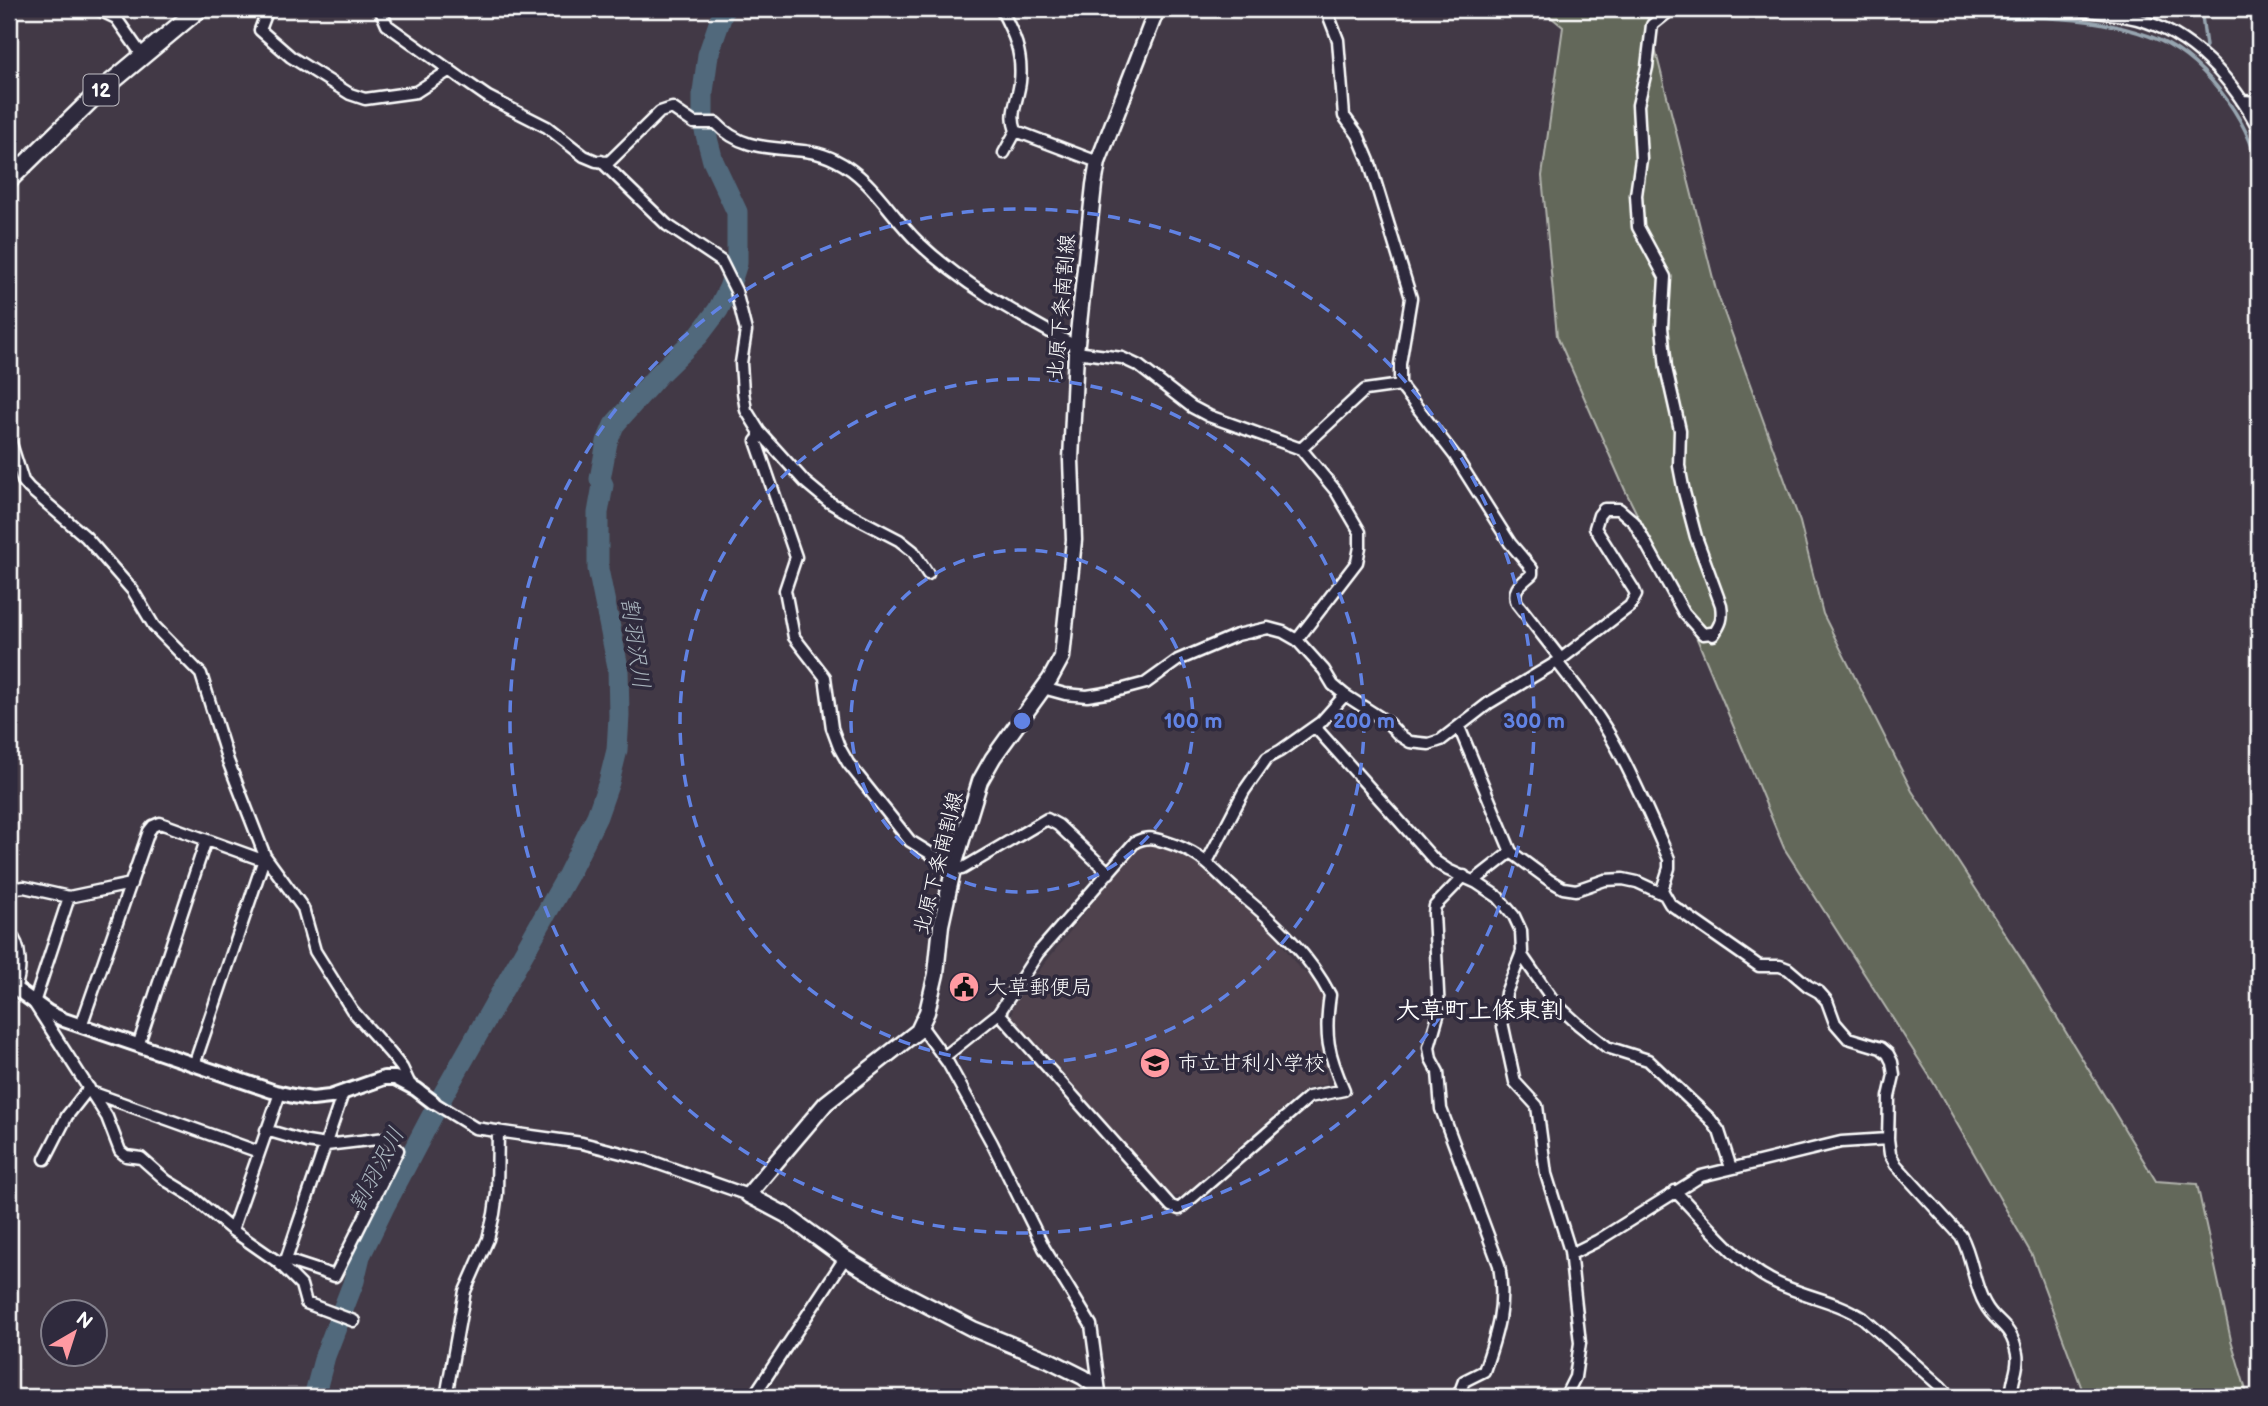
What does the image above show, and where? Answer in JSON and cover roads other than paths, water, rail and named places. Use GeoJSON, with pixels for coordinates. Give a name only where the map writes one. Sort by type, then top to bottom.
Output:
{"type":"FeatureCollection","features":[{"type":"Feature","properties":{"kind":"main road","name":"12"},"geometry":{"type":"LineString","coordinates":[[9,180],[97,94],[199,9]]}},
{"type":"Feature","properties":{"kind":"main road","name":"北原下条南割線"},"geometry":{"type":"LineString","coordinates":[[748,1195],[826,1103],[918,1031],[927,1012],[936,974],[941,925],[954,866],[980,781],[1062,657],[1074,540],[1072,460],[1077,350],[1098,162],[1157,9]]}},
{"type":"Feature","properties":{"kind":"main road"},"geometry":{"type":"LineString","coordinates":[[748,1195],[786,1214],[845,1258],[898,1290],[973,1329],[1083,1377],[1094,1385],[1101,1397]]}},
{"type":"Feature","properties":{"kind":"street"},"geometry":{"type":"LineString","coordinates":[[97,9],[116,19],[142,55]]}},
{"type":"Feature","properties":{"kind":"street"},"geometry":{"type":"LineString","coordinates":[[268,9],[260,30],[291,57],[350,94],[365,99],[405,95],[423,88],[450,69]]}},
{"type":"Feature","properties":{"kind":"street"},"geometry":{"type":"LineString","coordinates":[[380,9],[387,24],[488,97],[547,127],[584,156],[609,162],[660,112],[672,108],[694,122],[716,124],[724,132],[751,145],[833,158],[864,179],[918,242],[964,281],[998,303],[1077,350],[1122,358],[1139,366],[1200,411],[1301,449],[1342,501],[1360,533],[1360,547],[1357,562],[1350,574],[1297,640]]}},
{"type":"Feature","properties":{"kind":"street"},"geometry":{"type":"LineString","coordinates":[[1001,9],[1017,40],[1020,66],[1020,83],[1013,112],[1016,131],[1004,153]]}},
{"type":"Feature","properties":{"kind":"street"},"geometry":{"type":"LineString","coordinates":[[1326,9],[1338,40],[1344,116],[1357,135],[1369,161],[1411,298],[1400,364],[1401,385],[1455,456],[1510,543],[1532,569],[1532,574],[1517,589],[1515,597],[1603,724],[1632,775],[1669,859],[1669,868],[1662,884],[1670,904],[1759,966],[1780,966],[1788,969],[1827,1001],[1835,1023],[1848,1038],[1881,1048],[1888,1054],[1894,1075],[1889,1097],[1890,1154],[1896,1165],[1961,1236],[1972,1259],[1980,1294],[1986,1307],[2006,1326],[2012,1337],[2018,1364],[2011,1387],[2012,1397]]}},
{"type":"Feature","properties":{"kind":"street"},"geometry":{"type":"LineString","coordinates":[[2066,9],[2138,19],[2177,36],[2217,69],[2242,101],[2259,130]]}},
{"type":"Feature","properties":{"kind":"street"},"geometry":{"type":"LineString","coordinates":[[1043,688],[1087,696],[1146,683],[1178,660],[1255,630],[1268,628],[1297,640],[1324,670],[1333,685],[1387,722],[1399,735],[1410,742],[1429,744],[1441,740],[1489,703],[1559,660],[1630,606],[1636,595],[1595,528],[1604,509],[1619,509],[1634,522],[1684,613],[1703,634],[1713,635],[1721,624],[1721,605],[1696,537],[1679,466],[1680,430],[1666,368],[1662,327],[1665,277],[1639,227],[1636,195],[1641,159],[1639,105],[1652,25],[1666,11]]}},
{"type":"Feature","properties":{"kind":"street"},"geometry":{"type":"LineString","coordinates":[[2242,101],[2259,102]]}},
{"type":"Feature","properties":{"kind":"street"},"geometry":{"type":"LineString","coordinates":[[1016,131],[1098,162]]}},
{"type":"Feature","properties":{"kind":"street"},"geometry":{"type":"LineString","coordinates":[[601,161],[667,225],[721,261],[736,291],[746,331],[741,363],[743,392],[747,410],[759,431],[805,482],[829,502],[899,540],[913,551],[928,574]]}},
{"type":"Feature","properties":{"kind":"street"},"geometry":{"type":"LineString","coordinates":[[1301,449],[1365,390],[1401,385]]}},
{"type":"Feature","properties":{"kind":"street"},"geometry":{"type":"LineString","coordinates":[[759,431],[756,441],[796,557],[785,590],[794,637],[825,677],[832,728],[848,763],[910,842],[962,869],[1047,819],[1058,825],[1109,873]]}},
{"type":"Feature","properties":{"kind":"street"},"geometry":{"type":"LineString","coordinates":[[9,437],[23,481],[86,537],[132,591],[154,626],[201,674],[229,761],[265,856],[303,908],[315,951],[352,1010],[402,1068],[410,1085]]}},
{"type":"Feature","properties":{"kind":"street"},"geometry":{"type":"LineString","coordinates":[[1207,862],[1244,791],[1267,758],[1315,727],[1345,695]]}},
{"type":"Feature","properties":{"kind":"street"},"geometry":{"type":"LineString","coordinates":[[1315,727],[1436,862],[1474,881],[1498,897],[1514,916],[1521,931],[1521,954],[1506,993],[1504,1036],[1515,1082],[1537,1106],[1546,1174],[1570,1254],[1580,1343],[1575,1377],[1565,1397]]}},
{"type":"Feature","properties":{"kind":"street"},"geometry":{"type":"LineString","coordinates":[[1459,727],[1511,852],[1563,888],[1576,890],[1605,880],[1623,879],[1637,881],[1665,895]]}},
{"type":"Feature","properties":{"kind":"street"},"geometry":{"type":"LineString","coordinates":[[81,1026],[153,826],[160,823],[257,858],[265,856]]}},
{"type":"Feature","properties":{"kind":"street"},"geometry":{"type":"LineString","coordinates":[[944,1057],[999,1013],[1038,953],[1135,842],[1152,837],[1183,848],[1207,862],[1283,931],[1323,982],[1330,995],[1327,1014],[1330,1060],[1344,1090],[1310,1097],[1179,1209],[1171,1206],[999,1013]]}},
{"type":"Feature","properties":{"kind":"street"},"geometry":{"type":"LineString","coordinates":[[138,1046],[206,840]]}},
{"type":"Feature","properties":{"kind":"street"},"geometry":{"type":"LineString","coordinates":[[1474,881],[1511,852]]}},
{"type":"Feature","properties":{"kind":"street"},"geometry":{"type":"LineString","coordinates":[[194,1065],[265,856]]}},
{"type":"Feature","properties":{"kind":"street"},"geometry":{"type":"LineString","coordinates":[[1458,1397],[1464,1381],[1484,1371],[1499,1326],[1502,1290],[1499,1265],[1441,1109],[1438,1072],[1431,1059],[1429,1046],[1439,1012],[1435,906],[1464,876]]}},
{"type":"Feature","properties":{"kind":"street"},"geometry":{"type":"LineString","coordinates":[[9,889],[24,887],[69,897],[131,884]]}},
{"type":"Feature","properties":{"kind":"street"},"geometry":{"type":"LineString","coordinates":[[34,1003],[69,897]]}},
{"type":"Feature","properties":{"kind":"street"},"geometry":{"type":"LineString","coordinates":[[9,933],[15,939],[20,973],[12,986],[34,1003],[64,1020],[280,1093],[312,1099],[330,1097],[384,1078],[395,1078],[475,1128],[582,1143],[645,1159],[748,1195]]}},
{"type":"Feature","properties":{"kind":"street"},"geometry":{"type":"LineString","coordinates":[[1521,954],[1555,1003],[1578,1024],[1607,1047],[1648,1060],[1710,1119],[1718,1131],[1731,1168]]}},
{"type":"Feature","properties":{"kind":"street"},"geometry":{"type":"LineString","coordinates":[[34,1003],[107,1116],[123,1154],[141,1158],[232,1230],[282,1261],[335,1276],[398,1150],[386,1138],[326,1144],[307,1142],[266,1130]]}},
{"type":"Feature","properties":{"kind":"street"},"geometry":{"type":"LineString","coordinates":[[920,1026],[944,1057],[992,1143],[1044,1248],[1091,1325],[1101,1397]]}},
{"type":"Feature","properties":{"kind":"street"},"geometry":{"type":"LineString","coordinates":[[90,1090],[259,1152]]}},
{"type":"Feature","properties":{"kind":"street"},"geometry":{"type":"LineString","coordinates":[[45,1159],[67,1116],[90,1090]]}},
{"type":"Feature","properties":{"kind":"street"},"geometry":{"type":"LineString","coordinates":[[232,1230],[280,1093]]}},
{"type":"Feature","properties":{"kind":"street"},"geometry":{"type":"LineString","coordinates":[[282,1261],[343,1093]]}},
{"type":"Feature","properties":{"kind":"street"},"geometry":{"type":"LineString","coordinates":[[446,1397],[466,1291],[488,1240],[494,1214],[498,1131]]}},
{"type":"Feature","properties":{"kind":"street"},"geometry":{"type":"LineString","coordinates":[[1570,1254],[1597,1241],[1702,1176],[1841,1142],[1888,1139]]}},
{"type":"Feature","properties":{"kind":"street"},"geometry":{"type":"LineString","coordinates":[[1675,1191],[1748,1264],[1766,1278],[1787,1289],[1849,1308],[1950,1397]]}},
{"type":"Feature","properties":{"kind":"street"},"geometry":{"type":"LineString","coordinates":[[753,1397],[845,1258]]}},
{"type":"Feature","properties":{"kind":"street"},"geometry":{"type":"LineString","coordinates":[[282,1261],[301,1285],[306,1303],[352,1320]]}},
{"type":"Feature","properties":{"kind":"street"},"geometry":{"type":"LineString","coordinates":[[1381,1397],[1391,1397]]}},
{"type":"Feature","properties":{"kind":"waterway","name":"割羽沢川"},"geometry":{"type":"LineString","coordinates":[[314,1397],[325,1356],[354,1281],[360,1256],[443,1095],[568,875],[597,816],[609,782],[617,750],[618,667],[598,569],[598,513],[603,485],[600,479],[607,442],[614,425],[658,375],[699,335],[718,310],[737,263],[737,212],[713,161],[703,123],[703,92],[708,55],[724,9]]}},
{"type":"Feature","properties":{"kind":"waterway"},"geometry":{"type":"LineString","coordinates":[[1949,9],[1971,16],[2100,23],[2137,32],[2168,45],[2187,58],[2220,90],[2245,130],[2259,171]]}},
{"type":"Feature","properties":{"kind":"waterway"},"geometry":{"type":"LineString","coordinates":[[2201,9],[2206,46],[2202,51]]}},
{"type":"Feature","properties":{"kind":"place","name":"大草郵便局"},"geometry":{"type":"Point","coordinates":[964,987]}},
{"type":"Feature","properties":{"kind":"place","name":"市立甘利小学校"},"geometry":{"type":"Point","coordinates":[1155,1063]}},
{"type":"Feature","properties":{"kind":"district","name":"大草町上條東割"},"geometry":{"type":"Point","coordinates":[1480,1010]}}]}
